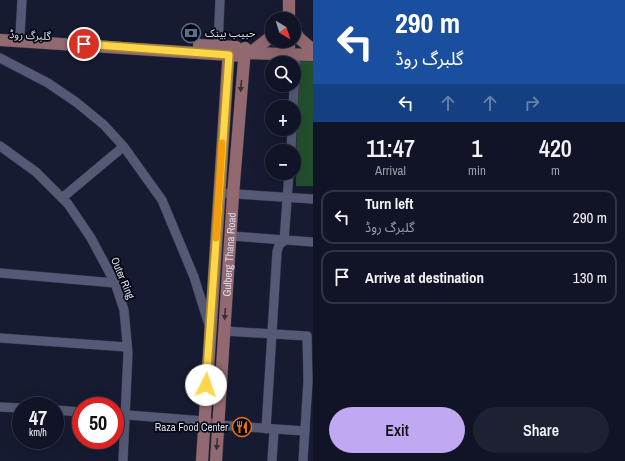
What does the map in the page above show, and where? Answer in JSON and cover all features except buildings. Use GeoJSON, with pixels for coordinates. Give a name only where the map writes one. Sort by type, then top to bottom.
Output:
{"type":"FeatureCollection","features":[{"type":"Feature","properties":{"kind":"main road","name":"گلبرگ روڈ"},"geometry":{"type":"LineString","coordinates":[[0,34],[246,52],[313,55]]}},
{"type":"Feature","properties":{"kind":"main road"},"geometry":{"type":"LineString","coordinates":[[301,39],[313,50]]}},
{"type":"Feature","properties":{"kind":"main road","name":"گلبرگ روڈ"},"geometry":{"type":"LineString","coordinates":[[0,40],[225,50]]}},
{"type":"Feature","properties":{"kind":"main road"},"geometry":{"type":"LineString","coordinates":[[246,52],[265,40]]}},
{"type":"Feature","properties":{"kind":"main road"},"geometry":{"type":"LineString","coordinates":[[291,48],[293,54]]}},
{"type":"Feature","properties":{"kind":"main road","name":"Gulberg Thana Road"},"geometry":{"type":"LineString","coordinates":[[202,461],[219,193],[225,50]]}},
{"type":"Feature","properties":{"kind":"main road","name":"Gulberg Thana Road"},"geometry":{"type":"LineString","coordinates":[[216,461],[233,195],[246,52]]}},
{"type":"Feature","properties":{"kind":"street"},"geometry":{"type":"LineString","coordinates":[[20,35],[22,0]]}},
{"type":"Feature","properties":{"kind":"street"},"geometry":{"type":"LineString","coordinates":[[220,0],[225,50]]}},
{"type":"Feature","properties":{"kind":"street"},"geometry":{"type":"LineString","coordinates":[[293,54],[293,100]]}},
{"type":"Feature","properties":{"kind":"street"},"geometry":{"type":"LineString","coordinates":[[0,58],[48,83],[76,102],[104,125],[123,147],[162,200],[194,277],[210,328]]}},
{"type":"Feature","properties":{"kind":"street","name":"Outer Ring"},"geometry":{"type":"LineString","coordinates":[[0,146],[36,172],[68,204],[91,238],[115,283],[124,310],[127,347],[126,414],[122,461]]}},
{"type":"Feature","properties":{"kind":"street"},"geometry":{"type":"LineString","coordinates":[[62,198],[123,147]]}},
{"type":"Feature","properties":{"kind":"street"},"geometry":{"type":"LineString","coordinates":[[272,461],[270,429],[272,333],[278,252],[279,245],[284,241],[289,180]]}},
{"type":"Feature","properties":{"kind":"street"},"geometry":{"type":"LineString","coordinates":[[219,193],[313,199]]}},
{"type":"Feature","properties":{"kind":"street"},"geometry":{"type":"LineString","coordinates":[[231,236],[313,242]]}},
{"type":"Feature","properties":{"kind":"street"},"geometry":{"type":"LineString","coordinates":[[0,273],[115,283]]}},
{"type":"Feature","properties":{"kind":"street"},"geometry":{"type":"LineString","coordinates":[[224,331],[307,336],[310,381],[308,436],[303,461]]}},
{"type":"Feature","properties":{"kind":"street"},"geometry":{"type":"LineString","coordinates":[[0,338],[127,347]]}},
{"type":"Feature","properties":{"kind":"street"},"geometry":{"type":"LineString","coordinates":[[0,407],[12,408]]}},
{"type":"Feature","properties":{"kind":"street"},"geometry":{"type":"LineString","coordinates":[[126,414],[204,421],[218,425],[270,429],[308,436]]}},
{"type":"Feature","properties":{"kind":"green space"},"geometry":{"type":"Polygon","coordinates":[[[301,56],[313,58],[313,186],[296,186],[296,180],[301,180],[301,144],[296,144],[296,136],[301,136],[301,100],[297,100],[297,92],[301,92],[301,56]]]}},
{"type":"Feature","properties":{"kind":"slow traffic"},"geometry":{"type":"LineString","coordinates":[[216,238],[222,143]]}},
{"type":"Feature","properties":{"kind":"place","name":"حبیب بینک"},"geometry":{"type":"Point","coordinates":[191,33]}},
{"type":"Feature","properties":{"kind":"place","name":"Raza Food Center"},"geometry":{"type":"Point","coordinates":[242,427]}},
{"type":"Feature","properties":{"kind":"route"},"geometry":{"type":"LineString","coordinates":[[84,44],[229,55],[206,385]]}}]}
